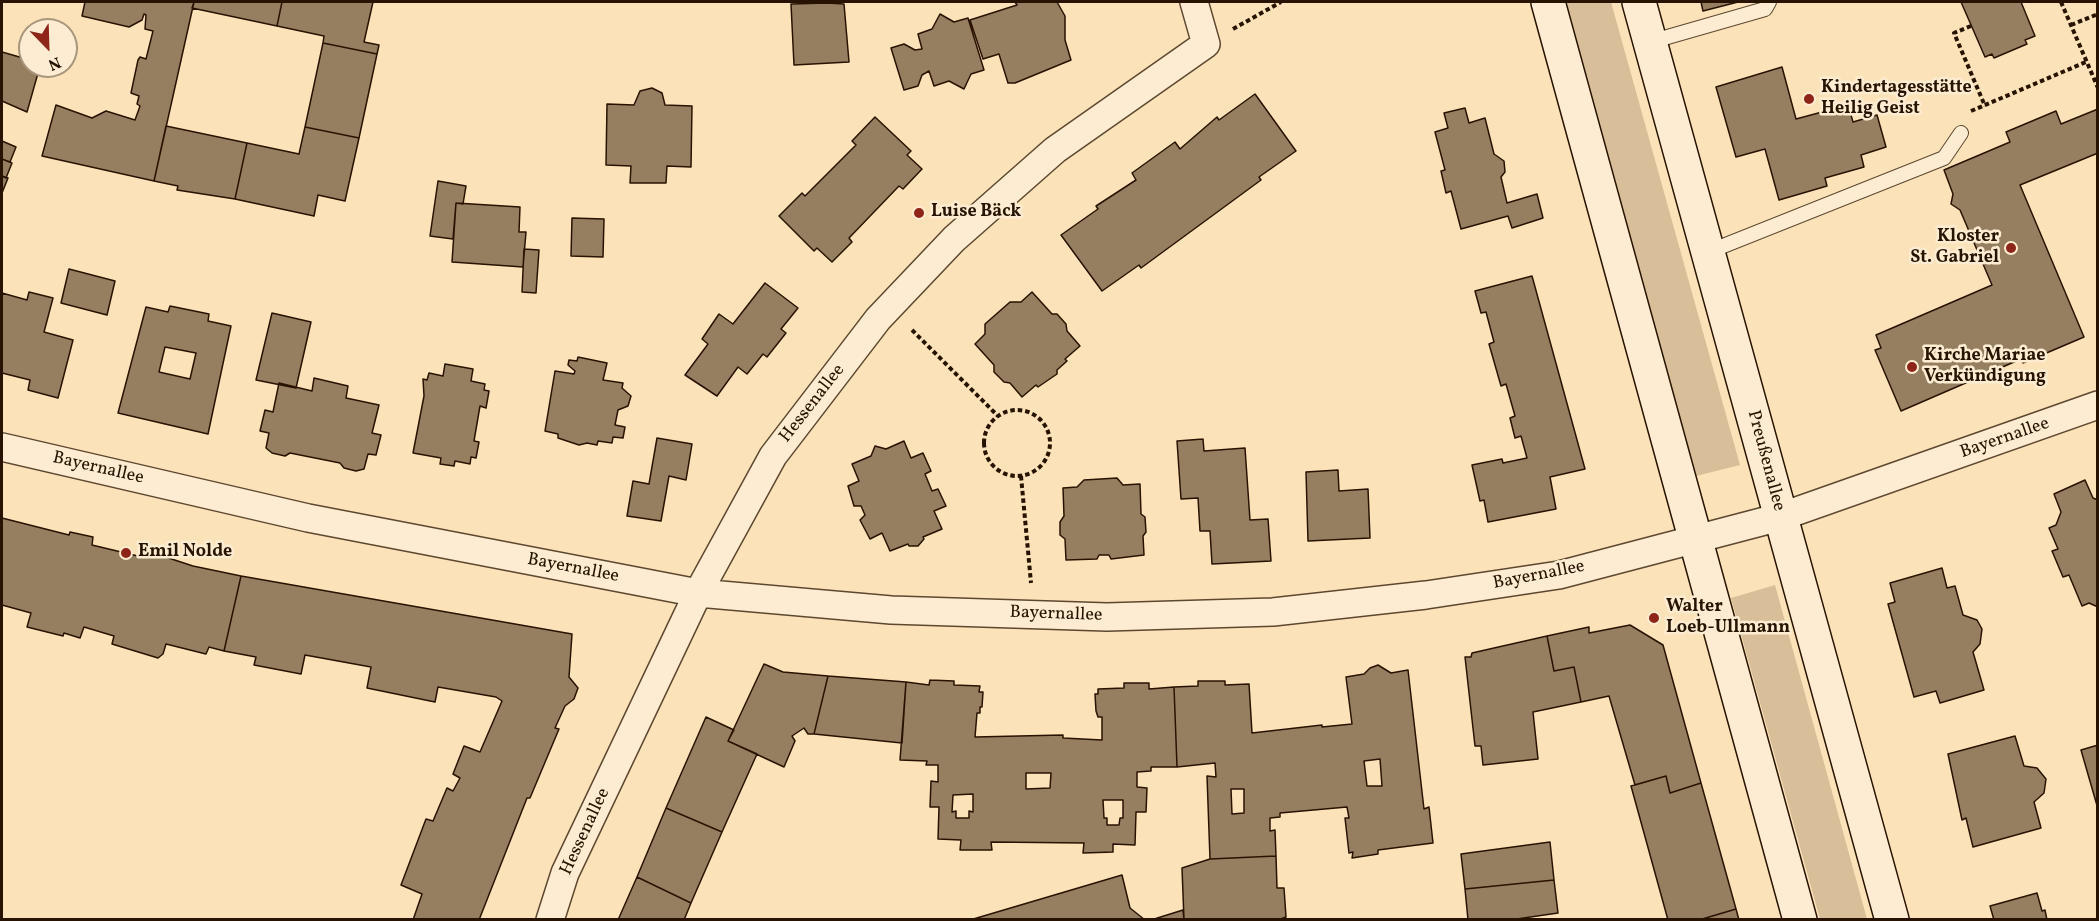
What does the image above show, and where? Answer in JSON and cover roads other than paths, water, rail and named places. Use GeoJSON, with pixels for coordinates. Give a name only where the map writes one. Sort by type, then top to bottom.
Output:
{"type":"FeatureCollection","features":[{"type":"Feature","properties":{"kind":"street","name":"Hessenallee"},"geometry":{"type":"LineString","coordinates":[[550,920],[566,873],[698,593],[773,456],[878,319],[954,239],[1055,150],[1206,44],[1194,2]]}},
{"type":"Feature","properties":{"kind":"street"},"geometry":{"type":"LineString","coordinates":[[1548,2],[1800,920]]}},
{"type":"Feature","properties":{"kind":"street","name":"Preußenallee"},"geometry":{"type":"LineString","coordinates":[[1639,2],[1892,920]]}},
{"type":"Feature","properties":{"kind":"street","name":"Bayernallee"},"geometry":{"type":"LineString","coordinates":[[2,447],[308,518],[698,593],[891,610],[1107,617],[1273,612],[1426,596],[1558,574],[1780,517],[2097,405]]}},
{"type":"Feature","properties":{"kind":"lane"},"geometry":{"type":"LineString","coordinates":[[1650,42],[1765,9],[1769,2]]}},
{"type":"Feature","properties":{"kind":"lane"},"geometry":{"type":"LineString","coordinates":[[1708,252],[1944,158],[1961,133]]}},
{"type":"Feature","properties":{"kind":"place","name":"Kindertagesstätte Heilig Geist"},"geometry":{"type":"Point","coordinates":[1809,99]}},
{"type":"Feature","properties":{"kind":"place","name":"Luise Bäck"},"geometry":{"type":"Point","coordinates":[919,213]}},
{"type":"Feature","properties":{"kind":"place","name":"Kloster St. Gabriel"},"geometry":{"type":"Point","coordinates":[2011,248]}},
{"type":"Feature","properties":{"kind":"place","name":"Kirche Mariae Verkündigung"},"geometry":{"type":"Point","coordinates":[1912,367]}},
{"type":"Feature","properties":{"kind":"place","name":"Emil Nolde"},"geometry":{"type":"Point","coordinates":[126,553]}},
{"type":"Feature","properties":{"kind":"place","name":"Walter Loeb-Ullmann"},"geometry":{"type":"Point","coordinates":[1654,618]}}]}
